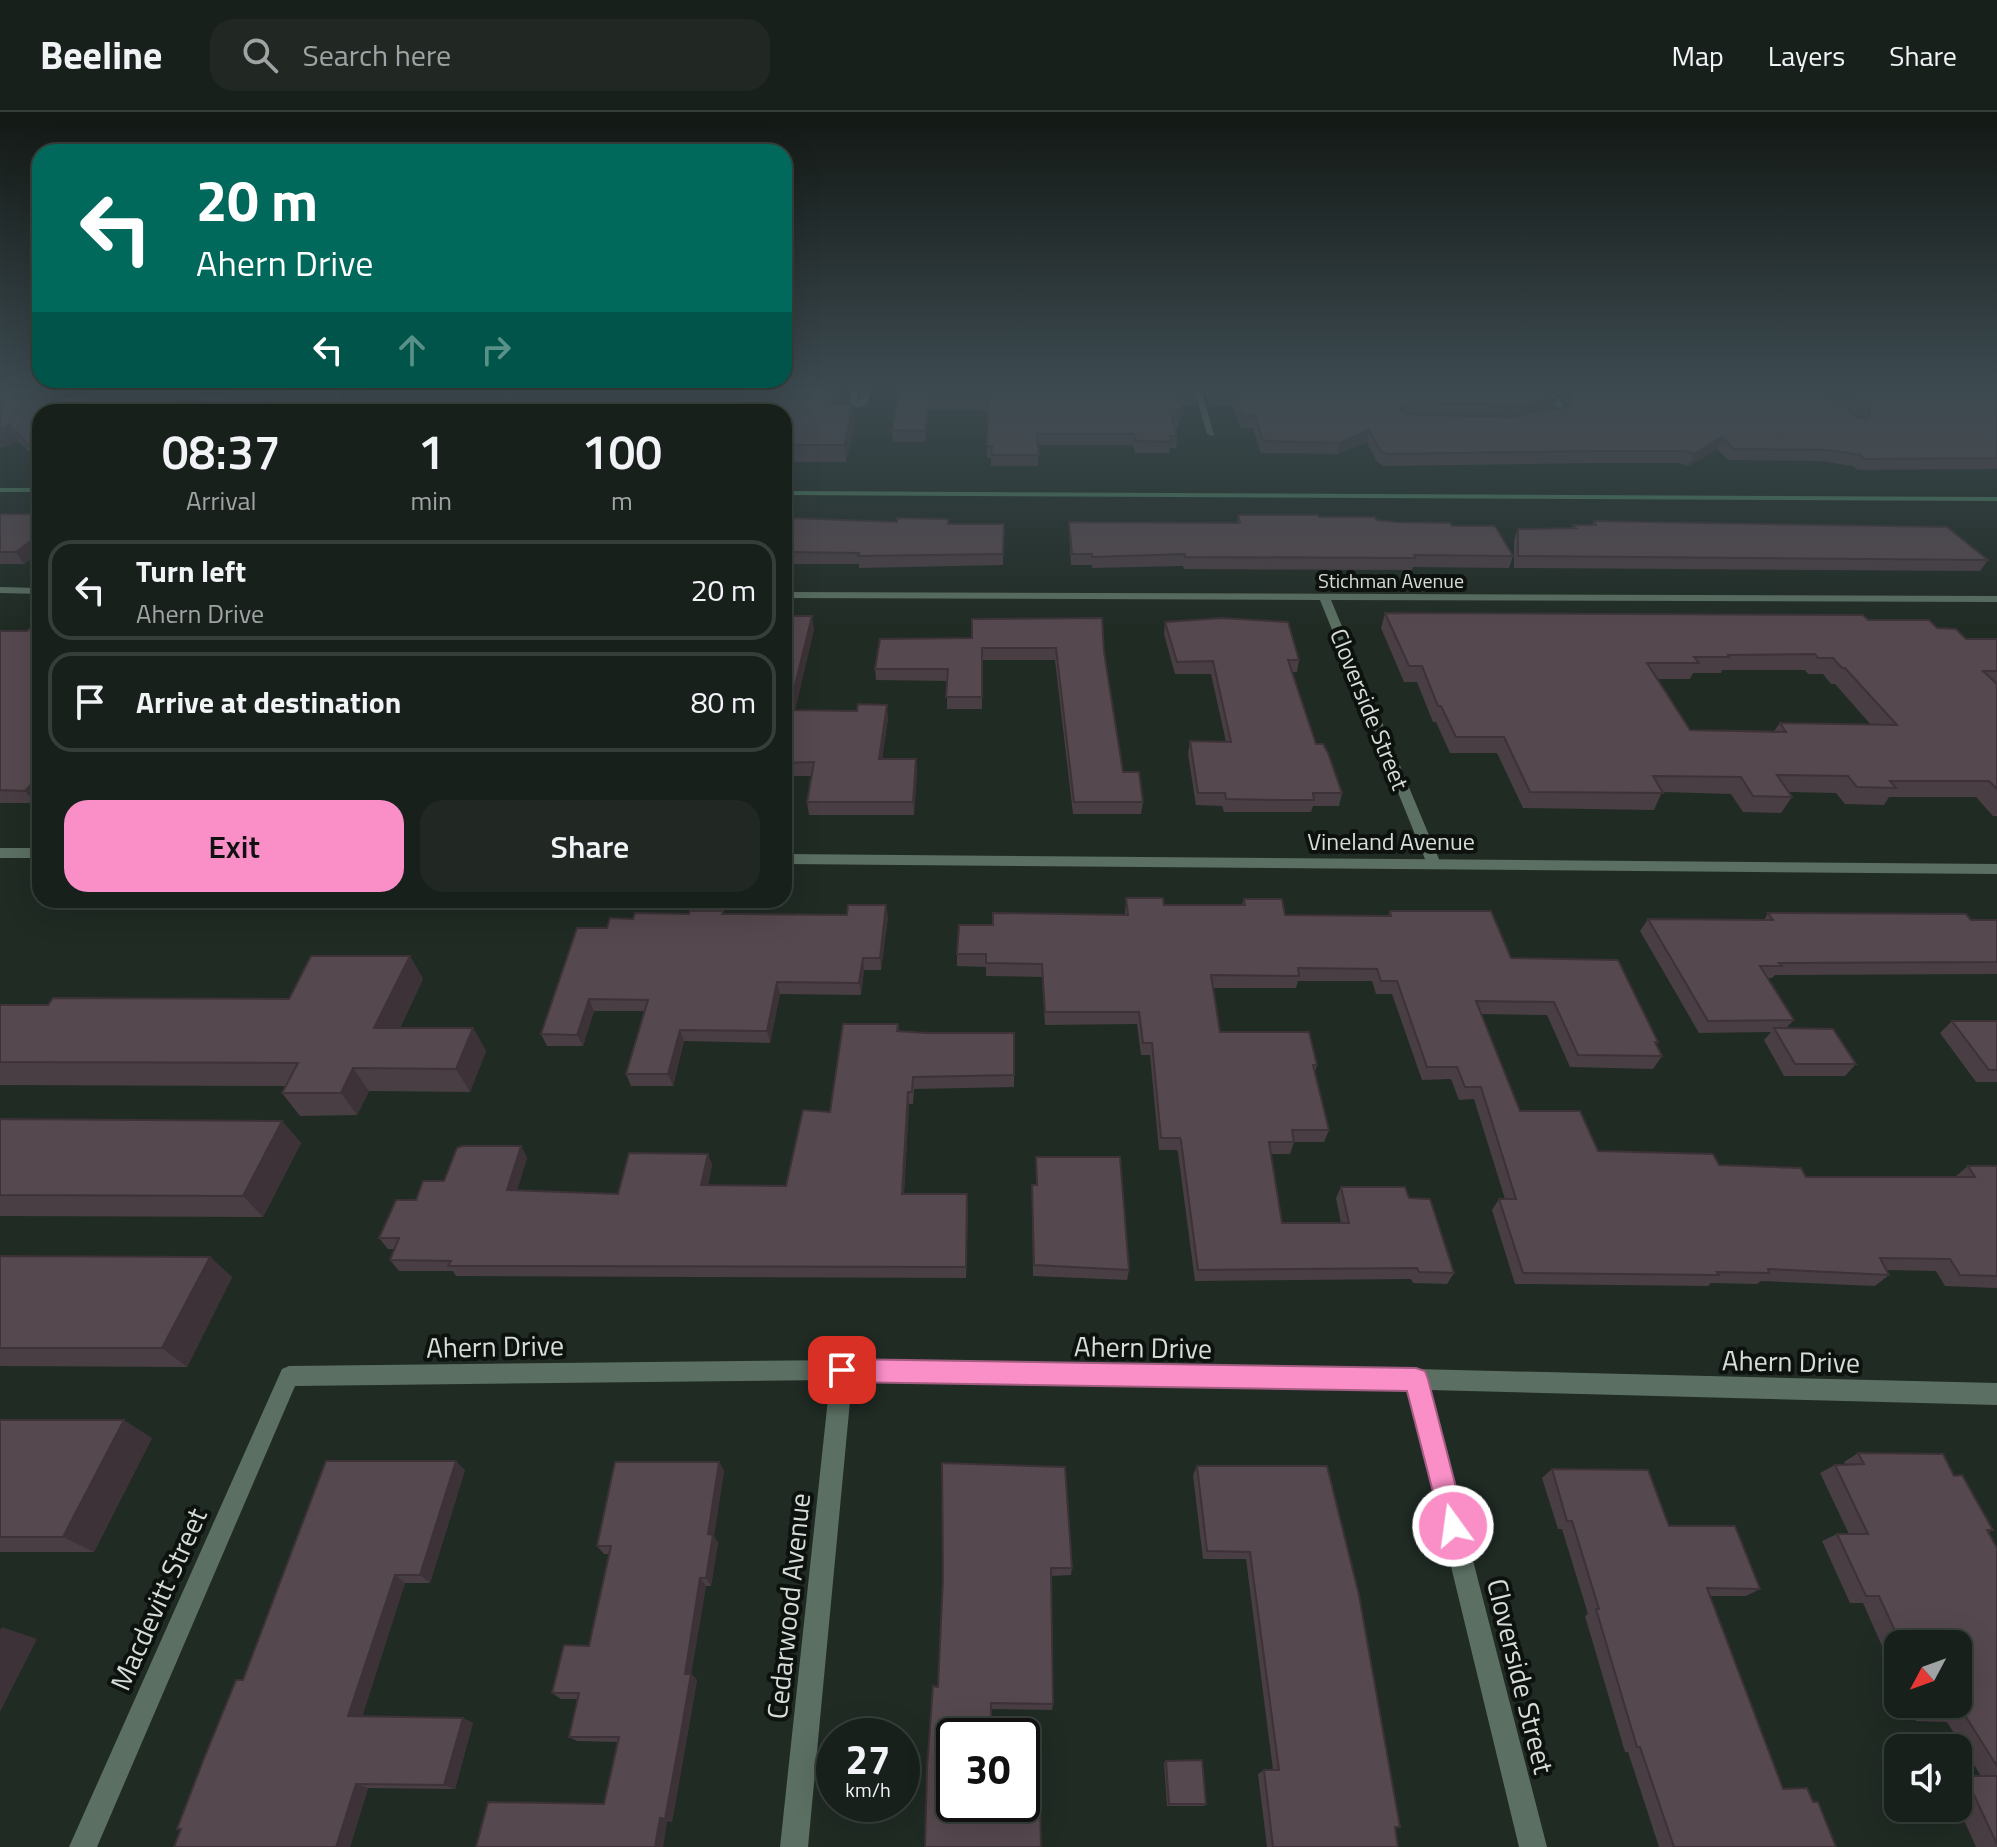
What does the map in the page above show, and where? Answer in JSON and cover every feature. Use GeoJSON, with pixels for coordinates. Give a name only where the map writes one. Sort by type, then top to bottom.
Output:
{"type":"FeatureCollection","features":[{"type":"Feature","properties":{"kind":"street"},"geometry":{"type":"LineString","coordinates":[[0,590],[32,591]]}},
{"type":"Feature","properties":{"kind":"street","name":"Stichman Avenue"},"geometry":{"type":"LineString","coordinates":[[792,595],[1997,599]]}},
{"type":"Feature","properties":{"kind":"street","name":"Cloverside Street"},"geometry":{"type":"LineString","coordinates":[[1325,598],[1434,864]]}},
{"type":"Feature","properties":{"kind":"street"},"geometry":{"type":"LineString","coordinates":[[0,853],[32,853]]}},
{"type":"Feature","properties":{"kind":"street","name":"Vineland Avenue"},"geometry":{"type":"LineString","coordinates":[[792,859],[1997,869]]}},
{"type":"Feature","properties":{"kind":"street","name":"Ahern Drive"},"geometry":{"type":"LineString","coordinates":[[289,1376],[842,1370],[1416,1379],[1997,1394]]}},
{"type":"Feature","properties":{"kind":"street","name":"Cedarwood Avenue"},"geometry":{"type":"LineString","coordinates":[[794,1847],[842,1370]]}},
{"type":"Feature","properties":{"kind":"street","name":"Macdevitt Street"},"geometry":{"type":"LineString","coordinates":[[83,1847],[289,1376]]}},
{"type":"Feature","properties":{"kind":"street","name":"Cloverside Street"},"geometry":{"type":"LineString","coordinates":[[1416,1379],[1533,1847]]}},
{"type":"Feature","properties":{"kind":"building"},"geometry":{"type":"Polygon","coordinates":[[[0,514],[32,514],[32,540],[16,552],[0,552],[0,514]]]}},
{"type":"Feature","properties":{"kind":"building"},"geometry":{"type":"Polygon","coordinates":[[[1238,515],[1375,517],[1376,520],[1396,522],[1495,526],[1513,556],[1185,557],[1185,554],[1092,557],[1092,554],[1072,554],[1069,522],[1240,523],[1238,515]]]}},
{"type":"Feature","properties":{"kind":"building"},"geometry":{"type":"Polygon","coordinates":[[[792,518],[897,522],[897,518],[948,519],[948,524],[1004,524],[1003,554],[858,556],[859,553],[792,552],[792,518]]]}},
{"type":"Feature","properties":{"kind":"building"},"geometry":{"type":"Polygon","coordinates":[[[1594,521],[1947,527],[1988,560],[1518,556],[1518,529],[1576,528],[1573,525],[1596,525],[1594,521]]]}},
{"type":"Feature","properties":{"kind":"building"},"geometry":{"type":"Polygon","coordinates":[[[1385,613],[1863,615],[1868,620],[1929,620],[1937,628],[1956,629],[1966,639],[1997,639],[1997,671],[1983,671],[1997,684],[1997,789],[1989,781],[1890,781],[1896,788],[1857,787],[1848,776],[1777,775],[1792,797],[1753,796],[1741,777],[1653,776],[1663,793],[1530,792],[1504,737],[1456,737],[1441,706],[1438,706],[1422,666],[1409,666],[1385,613]],[[1815,654],[1728,655],[1694,657],[1699,663],[1647,663],[1690,730],[1786,732],[1780,723],[1897,725],[1845,668],[1833,658],[1818,658],[1815,654]]]}},
{"type":"Feature","properties":{"kind":"building"},"geometry":{"type":"Polygon","coordinates":[[[792,616],[812,616],[792,698],[792,616]]]}},
{"type":"Feature","properties":{"kind":"building"},"geometry":{"type":"Polygon","coordinates":[[[1102,618],[1104,652],[1123,772],[1139,772],[1143,802],[1074,802],[1056,648],[982,648],[982,697],[946,697],[948,669],[875,669],[880,639],[972,638],[972,619],[1102,618]]]}},
{"type":"Feature","properties":{"kind":"building"},"geometry":{"type":"Polygon","coordinates":[[[1222,618],[1288,622],[1299,660],[1288,660],[1316,744],[1323,744],[1328,753],[1342,793],[1313,793],[1314,800],[1277,800],[1226,799],[1225,793],[1198,793],[1190,741],[1231,742],[1213,661],[1177,662],[1165,622],[1222,618]]]}},
{"type":"Feature","properties":{"kind":"building"},"geometry":{"type":"Polygon","coordinates":[[[32,626],[32,784],[25,791],[0,790],[0,631],[27,631],[32,626]]]}},
{"type":"Feature","properties":{"kind":"building"},"geometry":{"type":"Polygon","coordinates":[[[858,704],[887,705],[879,759],[916,759],[913,802],[807,802],[814,762],[792,763],[792,710],[857,711],[858,704]]]}},
{"type":"Feature","properties":{"kind":"building"},"geometry":{"type":"Polygon","coordinates":[[[1126,898],[1163,898],[1164,905],[1245,905],[1244,899],[1282,899],[1285,915],[1391,916],[1390,911],[1491,911],[1511,958],[1618,960],[1662,1056],[1578,1055],[1554,1002],[1476,1001],[1520,1111],[1580,1111],[1598,1151],[1713,1154],[1719,1165],[1801,1168],[1806,1177],[1975,1177],[1968,1166],[1997,1166],[1997,1276],[1960,1275],[1950,1259],[1880,1258],[1889,1275],[1768,1269],[1769,1273],[1717,1272],[1719,1275],[1523,1273],[1499,1199],[1516,1199],[1481,1087],[1465,1087],[1457,1067],[1427,1067],[1397,981],[1381,981],[1377,969],[1298,968],[1299,976],[1211,975],[1220,1032],[1309,1032],[1317,1065],[1313,1065],[1329,1130],[1292,1130],[1294,1142],[1269,1142],[1282,1223],[1349,1223],[1341,1187],[1405,1187],[1409,1198],[1430,1199],[1454,1273],[1419,1272],[1417,1268],[1198,1270],[1181,1141],[1180,1138],[1161,1138],[1152,1043],[1143,1043],[1139,1012],[1045,1012],[1042,964],[986,963],[986,954],[957,954],[959,925],[993,925],[993,913],[1128,915],[1126,898]]]}},
{"type":"Feature","properties":{"kind":"building"},"geometry":{"type":"Polygon","coordinates":[[[848,905],[886,905],[880,958],[863,958],[859,983],[777,982],[767,1031],[680,1030],[668,1074],[626,1074],[648,1000],[589,999],[577,1035],[541,1034],[577,928],[607,928],[610,918],[633,919],[635,913],[723,911],[722,914],[847,915],[848,905]]]}},
{"type":"Feature","properties":{"kind":"building"},"geometry":{"type":"Polygon","coordinates":[[[1768,913],[1966,914],[1971,920],[1997,920],[1997,962],[1779,963],[1782,966],[1760,966],[1794,1020],[1708,1021],[1648,919],[1773,920],[1768,913]]]}},
{"type":"Feature","properties":{"kind":"building"},"geometry":{"type":"Polygon","coordinates":[[[311,956],[410,956],[374,1028],[473,1028],[456,1069],[353,1068],[341,1093],[282,1093],[298,1063],[0,1062],[0,1005],[48,1005],[53,998],[289,999],[311,956]]]}},
{"type":"Feature","properties":{"kind":"building"},"geometry":{"type":"Polygon","coordinates":[[[1952,1021],[1997,1021],[1997,1070],[1989,1070],[1952,1021]]]}},
{"type":"Feature","properties":{"kind":"building"},"geometry":{"type":"Polygon","coordinates":[[[843,1024],[898,1024],[897,1031],[927,1033],[1014,1033],[1014,1075],[913,1077],[912,1092],[908,1092],[902,1194],[967,1194],[966,1267],[448,1266],[451,1261],[390,1260],[399,1238],[379,1238],[396,1200],[416,1200],[423,1181],[444,1181],[457,1148],[462,1146],[521,1146],[507,1190],[618,1194],[629,1153],[708,1154],[701,1185],[786,1186],[803,1110],[830,1112],[843,1024]]]}},
{"type":"Feature","properties":{"kind":"building"},"geometry":{"type":"Polygon","coordinates":[[[1774,1028],[1833,1029],[1856,1064],[1795,1064],[1774,1028]]]}},
{"type":"Feature","properties":{"kind":"building"},"geometry":{"type":"Polygon","coordinates":[[[0,1119],[282,1121],[243,1196],[0,1195],[0,1119]]]}},
{"type":"Feature","properties":{"kind":"building"},"geometry":{"type":"Polygon","coordinates":[[[1036,1157],[1120,1157],[1129,1270],[1034,1265],[1032,1185],[1037,1185],[1036,1157]]]}},
{"type":"Feature","properties":{"kind":"building"},"geometry":{"type":"Polygon","coordinates":[[[0,1256],[210,1257],[162,1348],[0,1348],[0,1256]]]}},
{"type":"Feature","properties":{"kind":"building"},"geometry":{"type":"Polygon","coordinates":[[[0,1420],[124,1420],[63,1537],[0,1537],[0,1420]]]}},
{"type":"Feature","properties":{"kind":"building"},"geometry":{"type":"Polygon","coordinates":[[[1858,1453],[1943,1454],[1954,1476],[1962,1475],[1993,1530],[1987,1530],[1997,1548],[1997,1766],[1967,1718],[1972,1718],[1972,1630],[1895,1630],[1879,1596],[1866,1596],[1837,1534],[1868,1534],[1835,1465],[1864,1464],[1858,1453]]]}},
{"type":"Feature","properties":{"kind":"building"},"geometry":{"type":"Polygon","coordinates":[[[326,1461],[456,1461],[420,1575],[395,1575],[348,1716],[463,1718],[444,1785],[356,1784],[336,1847],[174,1847],[181,1829],[177,1829],[203,1761],[236,1680],[243,1680],[326,1461]]]}},
{"type":"Feature","properties":{"kind":"building"},"geometry":{"type":"Polygon","coordinates":[[[615,1462],[719,1462],[708,1534],[713,1535],[706,1578],[700,1578],[685,1674],[691,1674],[665,1819],[660,1818],[655,1847],[476,1847],[488,1802],[604,1804],[619,1737],[569,1737],[579,1693],[552,1693],[564,1645],[589,1646],[611,1546],[597,1546],[615,1462]]]}},
{"type":"Feature","properties":{"kind":"building"},"geometry":{"type":"Polygon","coordinates":[[[942,1463],[1065,1467],[1072,1568],[1051,1568],[1053,1704],[991,1703],[991,1718],[936,1718],[936,1822],[1040,1822],[1040,1806],[1041,1847],[925,1847],[927,1767],[933,1686],[938,1687],[943,1579],[942,1463]]]}},
{"type":"Feature","properties":{"kind":"building"},"geometry":{"type":"Polygon","coordinates":[[[1197,1466],[1327,1466],[1359,1595],[1400,1827],[1395,1827],[1398,1847],[1273,1847],[1264,1770],[1279,1770],[1250,1552],[1207,1551],[1197,1466]]]}},
{"type":"Feature","properties":{"kind":"building"},"geometry":{"type":"Polygon","coordinates":[[[1552,1469],[1648,1470],[1669,1526],[1735,1526],[1760,1589],[1707,1588],[1783,1789],[1807,1788],[1813,1802],[1818,1802],[1836,1847],[1674,1847],[1640,1747],[1637,1747],[1596,1609],[1599,1609],[1572,1521],[1567,1521],[1552,1469]]]}},
{"type":"Feature","properties":{"kind":"building"},"geometry":{"type":"Polygon","coordinates":[[[1202,1760],[1206,1804],[1169,1804],[1166,1761],[1202,1760]]]}},
{"type":"Feature","properties":{"kind":"building"},"geometry":{"type":"Polygon","coordinates":[[[1972,1776],[1997,1776],[1997,1844],[1972,1791],[1972,1776]]]}},
{"type":"Feature","properties":{"kind":"waterway"},"geometry":{"type":"LineString","coordinates":[[0,490],[32,490]]}},
{"type":"Feature","properties":{"kind":"waterway"},"geometry":{"type":"LineString","coordinates":[[792,493],[1997,499]]}},
{"type":"Feature","properties":{"kind":"route"},"geometry":{"type":"LineString","coordinates":[[842,1370],[1416,1379],[1453,1526]]}}]}
